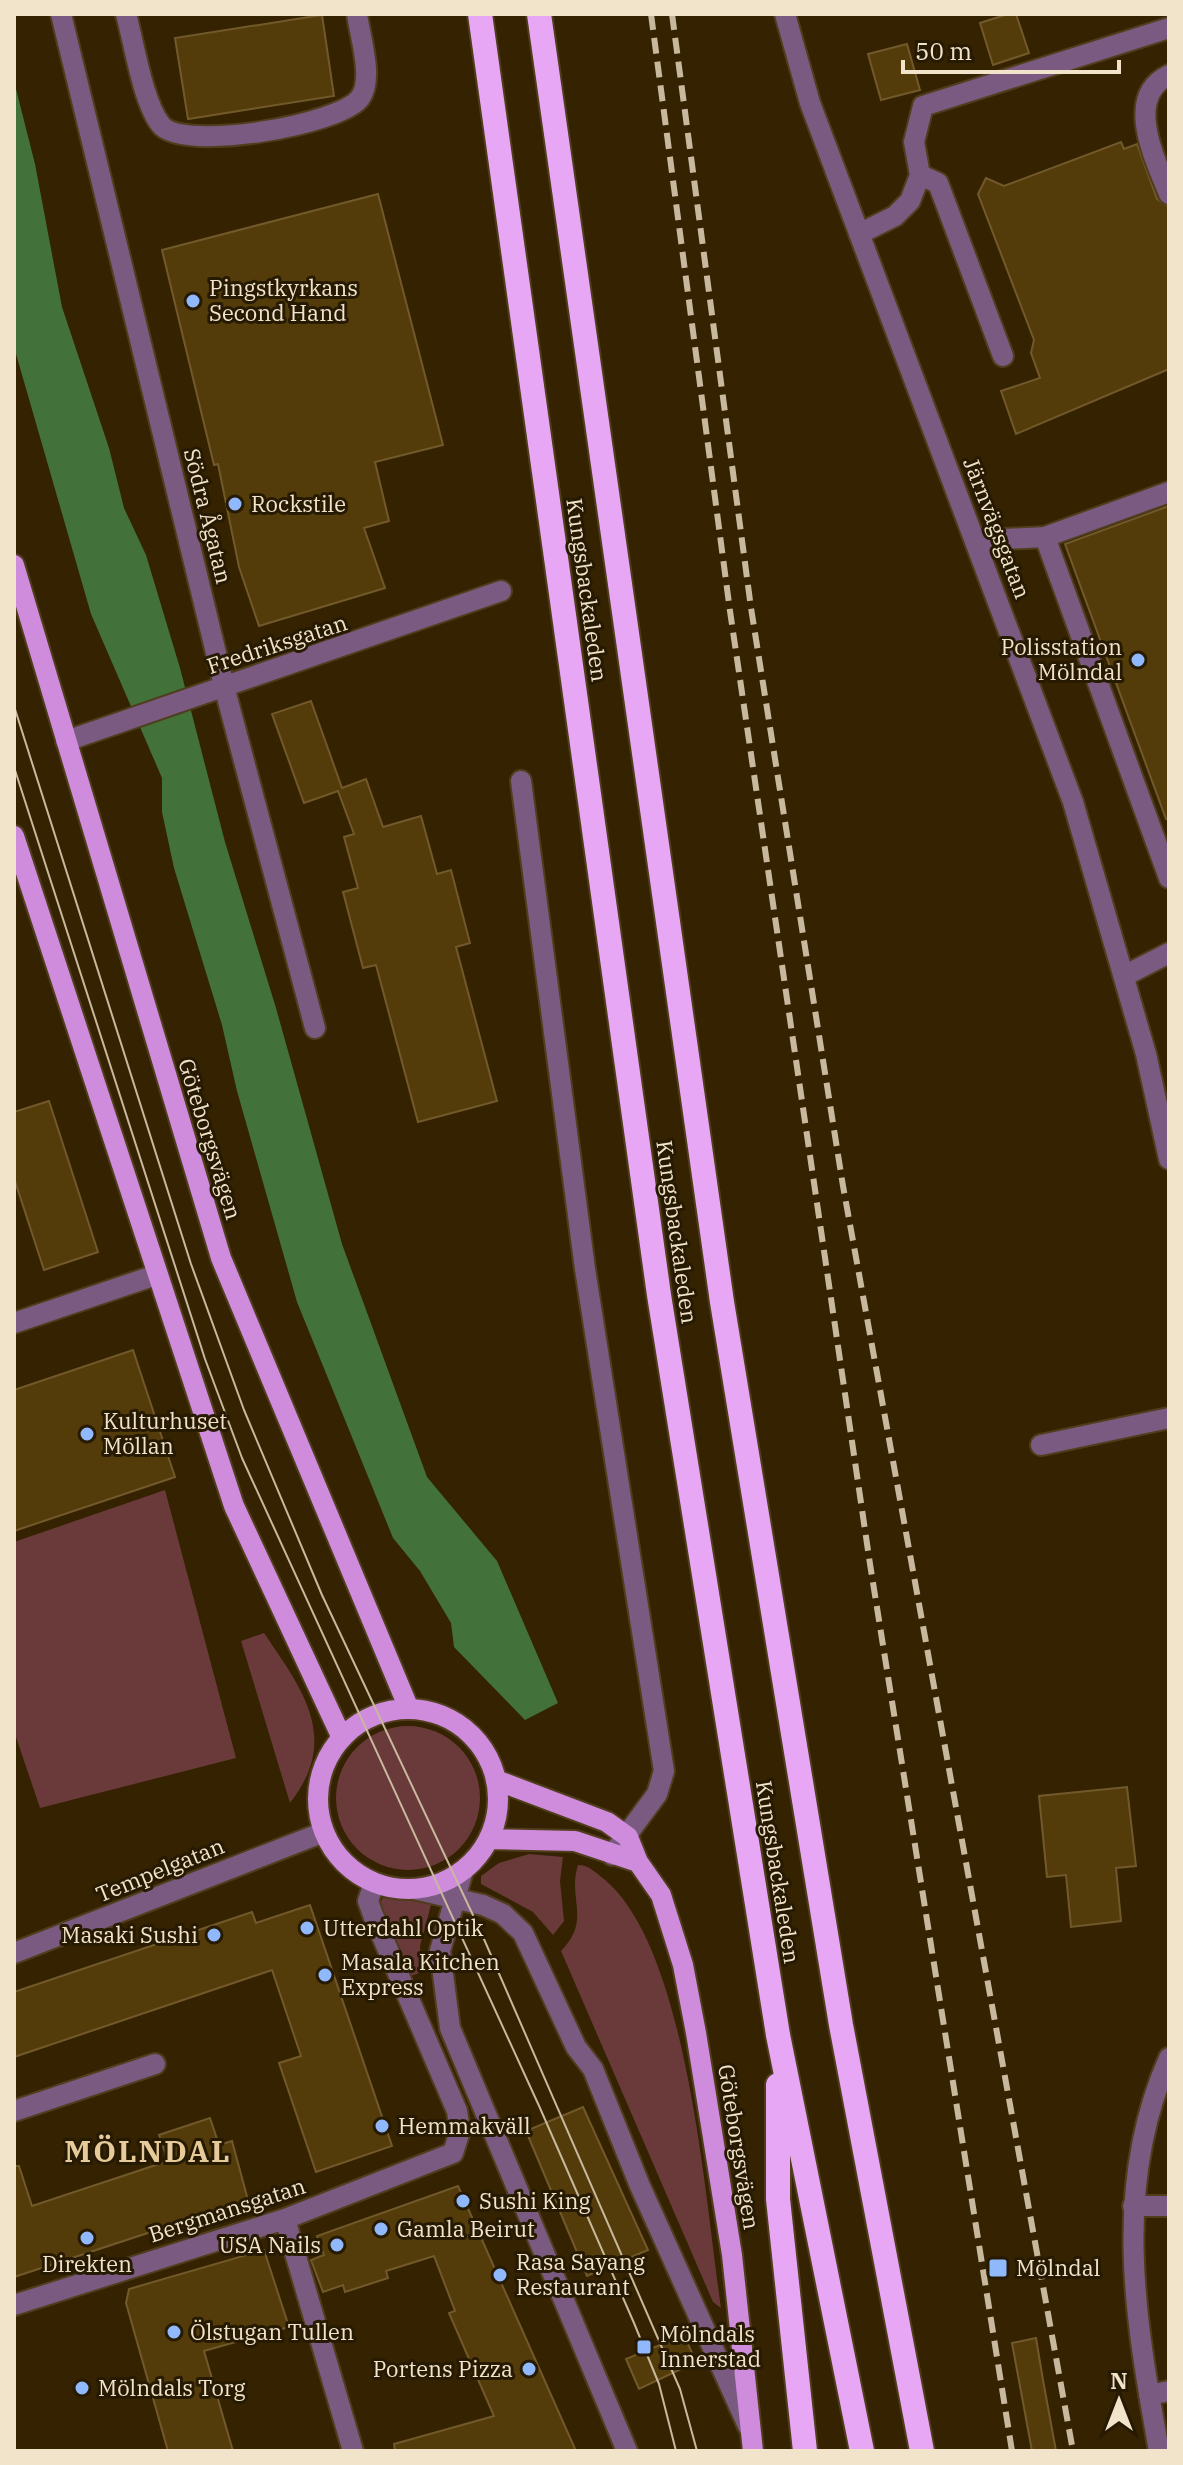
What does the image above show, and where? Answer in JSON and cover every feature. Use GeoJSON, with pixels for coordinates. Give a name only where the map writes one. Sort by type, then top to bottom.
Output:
{"type":"FeatureCollection","features":[{"type":"Feature","properties":{"kind":"highway","name":"Kungsbackaleden"},"geometry":{"type":"LineString","coordinates":[[480,14],[659,1295],[778,2035],[862,2451]]}},
{"type":"Feature","properties":{"kind":"highway","name":"Kungsbackaleden"},"geometry":{"type":"LineString","coordinates":[[539,14],[722,1302],[841,2025],[922,2451]]}},
{"type":"Feature","properties":{"kind":"highway"},"geometry":{"type":"LineString","coordinates":[[778,2035],[778,2199],[805,2451]]}},
{"type":"Feature","properties":{"kind":"main road","name":"Göteborgsvägen"},"geometry":{"type":"LineString","coordinates":[[14,565],[221,1258],[409,1709]]}},
{"type":"Feature","properties":{"kind":"main road"},"geometry":{"type":"LineString","coordinates":[[14,836],[234,1506],[342,1738]]}},
{"type":"Feature","properties":{"kind":"main road"},"geometry":{"type":"LineString","coordinates":[[409,1709],[439,1714],[465,1729],[485,1752],[496,1780],[498,1810],[489,1839],[463,1871],[437,1885],[414,1889],[374,1883],[344,1863],[324,1832],[318,1804],[321,1776],[342,1738],[361,1722],[380,1714],[409,1709]]}},
{"type":"Feature","properties":{"kind":"main road"},"geometry":{"type":"LineString","coordinates":[[496,1780],[584,1811],[628,1837]]}},
{"type":"Feature","properties":{"kind":"main road","name":"Göteborgsvägen"},"geometry":{"type":"LineString","coordinates":[[628,1837],[638,1862],[661,1895],[683,1965],[732,2255],[752,2441]]}},
{"type":"Feature","properties":{"kind":"main road"},"geometry":{"type":"LineString","coordinates":[[489,1839],[555,1838],[575,1841],[638,1862]]}},
{"type":"Feature","properties":{"kind":"street","name":"Södra Ågatan"},"geometry":{"type":"LineString","coordinates":[[61,14],[215,690],[315,1028]]}},
{"type":"Feature","properties":{"kind":"street"},"geometry":{"type":"LineString","coordinates":[[126,14],[153,113],[163,128],[182,135],[210,137],[305,123],[339,112],[358,101],[365,89],[365,79],[357,14]]}},
{"type":"Feature","properties":{"kind":"street","name":"Järnvägsgatan"},"geometry":{"type":"LineString","coordinates":[[785,14],[810,103],[979,545],[1073,802],[1124,976],[1169,1159]]}},
{"type":"Feature","properties":{"kind":"street"},"geometry":{"type":"LineString","coordinates":[[859,234],[895,216],[910,201],[920,175],[914,142],[923,106],[1169,28]]}},
{"type":"Feature","properties":{"kind":"street"},"geometry":{"type":"LineString","coordinates":[[1169,75],[1161,79],[1149,95],[1146,111],[1148,140],[1169,194]]}},
{"type":"Feature","properties":{"kind":"street"},"geometry":{"type":"LineString","coordinates":[[920,175],[938,183],[1003,356]]}},
{"type":"Feature","properties":{"kind":"street"},"geometry":{"type":"LineString","coordinates":[[979,545],[1004,539],[1045,537],[1169,492]]}},
{"type":"Feature","properties":{"kind":"street"},"geometry":{"type":"LineString","coordinates":[[1045,537],[1169,878]]}},
{"type":"Feature","properties":{"kind":"street","name":"Fredriksgatan"},"geometry":{"type":"LineString","coordinates":[[66,741],[501,591]]}},
{"type":"Feature","properties":{"kind":"street"},"geometry":{"type":"LineString","coordinates":[[521,781],[585,1269],[664,1771],[657,1794],[612,1855]]}},
{"type":"Feature","properties":{"kind":"street"},"geometry":{"type":"LineString","coordinates":[[1124,976],[1169,953]]}},
{"type":"Feature","properties":{"kind":"street"},"geometry":{"type":"LineString","coordinates":[[14,1323],[156,1275]]}},
{"type":"Feature","properties":{"kind":"street"},"geometry":{"type":"LineString","coordinates":[[1041,1445],[1169,1418]]}},
{"type":"Feature","properties":{"kind":"street","name":"Tempelgatan"},"geometry":{"type":"LineString","coordinates":[[15,1949],[324,1832]]}},
{"type":"Feature","properties":{"kind":"street"},"geometry":{"type":"LineString","coordinates":[[463,1871],[440,1951],[450,2028],[627,2451]]}},
{"type":"Feature","properties":{"kind":"street","name":"Bergmansgatan"},"geometry":{"type":"LineString","coordinates":[[14,2305],[285,2219],[453,2153],[460,2131],[457,2111],[373,1915],[368,1901],[374,1883]]}},
{"type":"Feature","properties":{"kind":"street"},"geometry":{"type":"LineString","coordinates":[[414,1889],[503,1914],[523,1933],[536,1953],[576,2047],[593,2069],[640,2186],[752,2441]]}},
{"type":"Feature","properties":{"kind":"street"},"geometry":{"type":"LineString","coordinates":[[1159,2451],[1159,2393],[1133,2282],[1133,2206],[1142,2143],[1169,2058]]}},
{"type":"Feature","properties":{"kind":"street"},"geometry":{"type":"LineString","coordinates":[[14,2111],[155,2064]]}},
{"type":"Feature","properties":{"kind":"street"},"geometry":{"type":"LineString","coordinates":[[1133,2206],[1169,2206]]}},
{"type":"Feature","properties":{"kind":"street"},"geometry":{"type":"LineString","coordinates":[[285,2219],[353,2451]]}},
{"type":"Feature","properties":{"kind":"shaded area"},"geometry":{"type":"Polygon","coordinates":[[[14,81],[35,164],[62,307],[109,448],[124,508],[146,555],[180,668],[225,842],[276,1008],[342,1244],[427,1477],[497,1561],[558,1703],[525,1720],[454,1647],[451,1623],[420,1571],[393,1538],[297,1302],[237,1091],[222,1025],[174,868],[162,812],[162,778],[91,614],[14,347],[14,81]]]}},
{"type":"Feature","properties":{"kind":"shaded area"},"geometry":{"type":"Polygon","coordinates":[[[165,1490],[236,1758],[40,1808],[14,1731],[14,1542],[165,1490]]]}},
{"type":"Feature","properties":{"kind":"shaded area"},"geometry":{"type":"Polygon","coordinates":[[[264,1633],[302,1694],[314,1735],[313,1757],[305,1779],[290,1803],[241,1641],[264,1633]]]}},
{"type":"Feature","properties":{"kind":"shaded area"},"geometry":{"type":"Polygon","coordinates":[[[408,1726],[435,1732],[459,1747],[474,1771],[480,1798],[474,1825],[459,1849],[435,1864],[408,1870],[381,1864],[357,1849],[342,1825],[336,1798],[342,1771],[357,1747],[381,1732],[408,1726]]]}},
{"type":"Feature","properties":{"kind":"shaded area"},"geometry":{"type":"Polygon","coordinates":[[[529,1854],[563,1857],[560,1881],[564,1921],[553,1935],[533,1912],[481,1884],[481,1876],[499,1863],[529,1854]]]}},
{"type":"Feature","properties":{"kind":"shaded area"},"geometry":{"type":"Polygon","coordinates":[[[578,1865],[589,1868],[604,1879],[632,1913],[655,1960],[674,2017],[699,2143],[721,2308],[713,2302],[561,1951],[570,1940],[577,1919],[575,1877],[578,1865]]]}},
{"type":"Feature","properties":{"kind":"shaded area"},"geometry":{"type":"Polygon","coordinates":[[[383,1898],[426,1901],[431,1905],[420,1946],[422,1972],[411,1976],[379,1904],[383,1898]]]}},
{"type":"Feature","properties":{"kind":"building"},"geometry":{"type":"Polygon","coordinates":[[[1016,14],[1029,53],[993,65],[980,23],[1016,14]]]}},
{"type":"Feature","properties":{"kind":"building"},"geometry":{"type":"Polygon","coordinates":[[[322,15],[334,96],[188,119],[175,38],[322,15]]]}},
{"type":"Feature","properties":{"kind":"building"},"geometry":{"type":"Polygon","coordinates":[[[907,44],[920,90],[881,100],[868,54],[907,44]]]}},
{"type":"Feature","properties":{"kind":"building"},"geometry":{"type":"Polygon","coordinates":[[[1121,142],[1124,149],[1137,144],[1157,199],[1169,207],[1169,369],[1016,434],[1001,391],[1040,378],[1031,353],[1034,340],[978,194],[986,178],[1004,186],[1121,142]]]}},
{"type":"Feature","properties":{"kind":"building"},"geometry":{"type":"Polygon","coordinates":[[[378,194],[443,445],[375,462],[389,521],[364,528],[385,588],[259,626],[239,567],[218,464],[214,465],[162,250],[378,194]]]}},
{"type":"Feature","properties":{"kind":"building","name":"Polisstation Mölndal"},"geometry":{"type":"Polygon","coordinates":[[[1169,506],[1169,818],[1166,819],[1065,544],[1169,506]]]}},
{"type":"Feature","properties":{"kind":"building"},"geometry":{"type":"Polygon","coordinates":[[[311,701],[342,788],[366,779],[383,827],[421,816],[437,874],[451,870],[470,943],[456,947],[497,1101],[418,1122],[376,965],[363,968],[343,892],[358,888],[344,837],[354,834],[338,791],[304,803],[272,714],[311,701]]]}},
{"type":"Feature","properties":{"kind":"building"},"geometry":{"type":"Polygon","coordinates":[[[49,1101],[98,1252],[44,1270],[14,1178],[14,1112],[49,1101]]]}},
{"type":"Feature","properties":{"kind":"building","name":"Kulturhuset Möllan"},"geometry":{"type":"Polygon","coordinates":[[[133,1350],[175,1477],[14,1531],[14,1390],[133,1350]]]}},
{"type":"Feature","properties":{"kind":"building"},"geometry":{"type":"Polygon","coordinates":[[[1127,1787],[1136,1866],[1116,1868],[1121,1921],[1071,1927],[1066,1875],[1047,1877],[1039,1796],[1127,1787]]]}},
{"type":"Feature","properties":{"kind":"building"},"geometry":{"type":"Polygon","coordinates":[[[310,1905],[392,2146],[316,2172],[279,2063],[301,2056],[272,1970],[14,2057],[14,1992],[252,1912],[256,1923],[310,1905]]]}},
{"type":"Feature","properties":{"kind":"building"},"geometry":{"type":"Polygon","coordinates":[[[583,2107],[648,2250],[587,2276],[526,2131],[583,2107]]]}},
{"type":"Feature","properties":{"kind":"building"},"geometry":{"type":"Polygon","coordinates":[[[210,2118],[219,2145],[232,2141],[248,2200],[14,2277],[14,2166],[19,2166],[32,2206],[168,2161],[159,2135],[210,2118]]]}},
{"type":"Feature","properties":{"kind":"building"},"geometry":{"type":"Polygon","coordinates":[[[458,2186],[576,2451],[395,2451],[394,2444],[494,2416],[449,2313],[455,2311],[434,2256],[386,2271],[388,2278],[345,2292],[343,2285],[323,2292],[311,2260],[324,2255],[317,2236],[458,2186]]]}},
{"type":"Feature","properties":{"kind":"building"},"geometry":{"type":"Polygon","coordinates":[[[264,2250],[289,2327],[204,2351],[233,2451],[168,2451],[126,2303],[129,2289],[264,2250]]]}},
{"type":"Feature","properties":{"kind":"building"},"geometry":{"type":"Polygon","coordinates":[[[684,2335],[696,2362],[639,2389],[626,2359],[684,2335]]]}},
{"type":"Feature","properties":{"kind":"building"},"geometry":{"type":"Polygon","coordinates":[[[1036,2338],[1056,2451],[1032,2451],[1012,2343],[1036,2338]]]}},
{"type":"Feature","properties":{"kind":"tram line"},"geometry":{"type":"LineString","coordinates":[[14,706],[191,1264],[244,1410],[322,1595],[480,1930],[680,2389],[697,2451]]}},
{"type":"Feature","properties":{"kind":"tram line"},"geometry":{"type":"LineString","coordinates":[[14,767],[205,1359],[242,1458],[540,2108],[634,2323],[659,2384],[676,2451]]}},
{"type":"Feature","properties":{"kind":"railway"},"geometry":{"type":"LineString","coordinates":[[651,14],[730,611],[870,1564],[1012,2451]]}},
{"type":"Feature","properties":{"kind":"railway"},"geometry":{"type":"LineString","coordinates":[[672,14],[751,608],[843,1186],[1073,2451]]}},
{"type":"Feature","properties":{"kind":"place","name":"Pingstkyrkans Second Hand"},"geometry":{"type":"Point","coordinates":[193,301]}},
{"type":"Feature","properties":{"kind":"place","name":"Rockstile"},"geometry":{"type":"Point","coordinates":[235,504]}},
{"type":"Feature","properties":{"kind":"place","name":"Polisstation Mölndal"},"geometry":{"type":"Point","coordinates":[1138,660]}},
{"type":"Feature","properties":{"kind":"place","name":"Kulturhuset Möllan"},"geometry":{"type":"Point","coordinates":[87,1434]}},
{"type":"Feature","properties":{"kind":"place","name":"Utterdahl Optik"},"geometry":{"type":"Point","coordinates":[307,1928]}},
{"type":"Feature","properties":{"kind":"place","name":"Masaki Sushi"},"geometry":{"type":"Point","coordinates":[214,1935]}},
{"type":"Feature","properties":{"kind":"place","name":"Masala Kitchen Express"},"geometry":{"type":"Point","coordinates":[325,1975]}},
{"type":"Feature","properties":{"kind":"place","name":"Hemmakväll"},"geometry":{"type":"Point","coordinates":[382,2126]}},
{"type":"Feature","properties":{"kind":"place","name":"Sushi King"},"geometry":{"type":"Point","coordinates":[463,2201]}},
{"type":"Feature","properties":{"kind":"place","name":"Gamla Beirut"},"geometry":{"type":"Point","coordinates":[381,2229]}},
{"type":"Feature","properties":{"kind":"place","name":"Direkten"},"geometry":{"type":"Point","coordinates":[87,2238]}},
{"type":"Feature","properties":{"kind":"place","name":"USA Nails"},"geometry":{"type":"Point","coordinates":[337,2245]}},
{"type":"Feature","properties":{"kind":"place","name":"Mölndal"},"geometry":{"type":"Point","coordinates":[998,2268]}},
{"type":"Feature","properties":{"kind":"place","name":"Rasa Sayang Restaurant"},"geometry":{"type":"Point","coordinates":[500,2275]}},
{"type":"Feature","properties":{"kind":"place","name":"Ölstugan Tullen"},"geometry":{"type":"Point","coordinates":[174,2332]}},
{"type":"Feature","properties":{"kind":"place","name":"Mölndals Innerstad"},"geometry":{"type":"Point","coordinates":[644,2347]}},
{"type":"Feature","properties":{"kind":"place","name":"Portens Pizza"},"geometry":{"type":"Point","coordinates":[529,2369]}},
{"type":"Feature","properties":{"kind":"place","name":"Mölndals Torg"},"geometry":{"type":"Point","coordinates":[82,2388]}},
{"type":"Feature","properties":{"kind":"district","name":"MÖLNDAL"},"geometry":{"type":"Point","coordinates":[148,2152]}}]}
